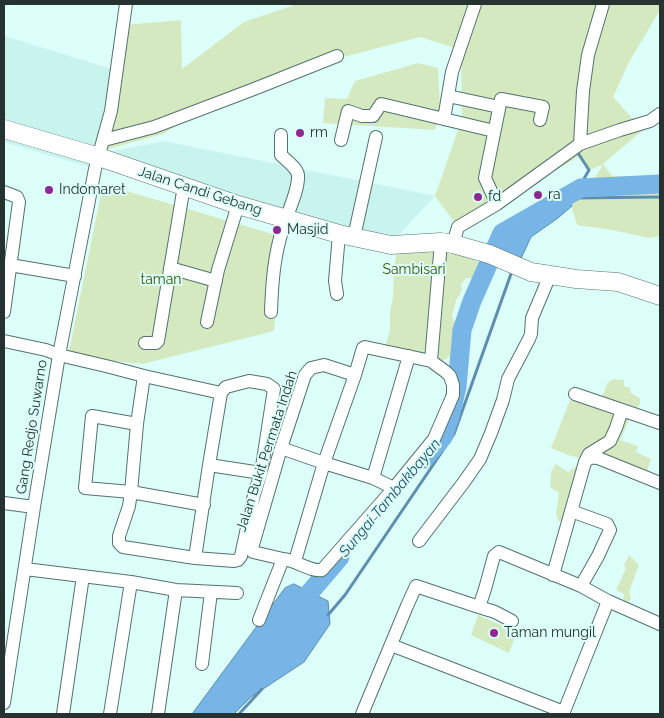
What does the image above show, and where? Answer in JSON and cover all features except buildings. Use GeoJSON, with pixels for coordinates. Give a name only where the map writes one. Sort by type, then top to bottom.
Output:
{"type":"FeatureCollection","features":[{"type":"Feature","properties":{"kind":"main road","name":"Jalan Candi Gebang"},"geometry":{"type":"LineString","coordinates":[[4,129],[99,157],[238,205],[347,235],[391,245],[447,243],[489,254],[531,272],[576,279],[618,282],[660,296]]}},
{"type":"Feature","properties":{"kind":"street","name":"Gang Redjo Suwarno"},"geometry":{"type":"LineString","coordinates":[[4,703],[59,355],[95,169],[111,111],[126,4]]}},
{"type":"Feature","properties":{"kind":"street"},"geometry":{"type":"LineString","coordinates":[[444,119],[452,72],[475,4]]}},
{"type":"Feature","properties":{"kind":"street"},"geometry":{"type":"LineString","coordinates":[[579,144],[588,56],[603,4]]}},
{"type":"Feature","properties":{"kind":"street"},"geometry":{"type":"LineString","coordinates":[[104,140],[154,127],[337,56]]}},
{"type":"Feature","properties":{"kind":"street"},"geometry":{"type":"LineString","coordinates":[[448,96],[499,107]]}},
{"type":"Feature","properties":{"kind":"street"},"geometry":{"type":"LineString","coordinates":[[497,204],[485,178],[500,99],[542,107],[540,120]]}},
{"type":"Feature","properties":{"kind":"street"},"geometry":{"type":"LineString","coordinates":[[341,140],[348,111],[362,116],[373,116],[380,104],[494,131]]}},
{"type":"Feature","properties":{"kind":"street"},"geometry":{"type":"LineString","coordinates":[[431,361],[447,243],[458,227],[497,204],[579,144],[650,121],[660,114]]}},
{"type":"Feature","properties":{"kind":"street"},"geometry":{"type":"LineString","coordinates":[[272,312],[274,261],[296,189],[298,174],[281,155],[281,135]]}},
{"type":"Feature","properties":{"kind":"street"},"geometry":{"type":"LineString","coordinates":[[337,294],[335,281],[376,137]]}},
{"type":"Feature","properties":{"kind":"street"},"geometry":{"type":"LineString","coordinates":[[144,343],[156,343],[158,341],[184,186]]}},
{"type":"Feature","properties":{"kind":"street"},"geometry":{"type":"LineString","coordinates":[[4,192],[16,197],[19,202],[4,312]]}},
{"type":"Feature","properties":{"kind":"street"},"geometry":{"type":"LineString","coordinates":[[207,322],[218,270],[238,205]]}},
{"type":"Feature","properties":{"kind":"street"},"geometry":{"type":"LineString","coordinates":[[10,265],[75,276]]}},
{"type":"Feature","properties":{"kind":"street"},"geometry":{"type":"LineString","coordinates":[[170,268],[216,280]]}},
{"type":"Feature","properties":{"kind":"street"},"geometry":{"type":"LineString","coordinates":[[419,541],[480,460],[503,400],[508,379],[531,334],[532,318],[550,275]]}},
{"type":"Feature","properties":{"kind":"street"},"geometry":{"type":"LineString","coordinates":[[4,341],[221,393]]}},
{"type":"Feature","properties":{"kind":"street"},"geometry":{"type":"LineString","coordinates":[[259,620],[289,560],[363,348],[431,361],[446,372],[450,376],[453,385],[453,395],[434,439],[394,488],[322,570],[315,570],[289,560]]}},
{"type":"Feature","properties":{"kind":"street"},"geometry":{"type":"LineString","coordinates":[[373,478],[409,356]]}},
{"type":"Feature","properties":{"kind":"street","name":"Jalan Bukit Permata Indah"},"geometry":{"type":"LineString","coordinates":[[289,560],[253,552],[252,550],[281,448],[305,375],[311,368],[324,365],[355,375]]}},
{"type":"Feature","properties":{"kind":"street"},"geometry":{"type":"LineString","coordinates":[[144,376],[129,506],[118,536],[119,543],[123,547],[195,558],[238,560],[241,556],[254,495],[261,473],[274,389],[267,384],[249,381],[226,387],[221,393],[195,558]]}},
{"type":"Feature","properties":{"kind":"street"},"geometry":{"type":"LineString","coordinates":[[576,394],[660,423]]}},
{"type":"Feature","properties":{"kind":"street"},"geometry":{"type":"LineString","coordinates":[[552,575],[585,462],[589,454],[610,441],[622,410]]}},
{"type":"Feature","properties":{"kind":"street"},"geometry":{"type":"LineString","coordinates":[[137,424],[92,416],[85,488],[131,492],[204,505]]}},
{"type":"Feature","properties":{"kind":"street"},"geometry":{"type":"LineString","coordinates":[[281,448],[373,478],[394,488]]}},
{"type":"Feature","properties":{"kind":"street"},"geometry":{"type":"LineString","coordinates":[[585,462],[593,457],[598,458],[660,483]]}},
{"type":"Feature","properties":{"kind":"street"},"geometry":{"type":"LineString","coordinates":[[209,465],[261,473]]}},
{"type":"Feature","properties":{"kind":"street"},"geometry":{"type":"LineString","coordinates":[[4,503],[34,507]]}},
{"type":"Feature","properties":{"kind":"street"},"geometry":{"type":"LineString","coordinates":[[571,511],[607,524],[610,530],[581,586]]}},
{"type":"Feature","properties":{"kind":"street"},"geometry":{"type":"LineString","coordinates":[[479,607],[494,556],[499,552],[581,586],[608,601],[660,624]]}},
{"type":"Feature","properties":{"kind":"street"},"geometry":{"type":"LineString","coordinates":[[24,569],[131,582],[176,590],[237,593]]}},
{"type":"Feature","properties":{"kind":"street"},"geometry":{"type":"LineString","coordinates":[[63,714],[84,576]]}},
{"type":"Feature","properties":{"kind":"street"},"geometry":{"type":"LineString","coordinates":[[110,714],[131,582]]}},
{"type":"Feature","properties":{"kind":"street"},"geometry":{"type":"LineString","coordinates":[[362,714],[416,586],[495,612],[512,621]]}},
{"type":"Feature","properties":{"kind":"street"},"geometry":{"type":"LineString","coordinates":[[158,714],[176,590]]}},
{"type":"Feature","properties":{"kind":"street"},"geometry":{"type":"LineString","coordinates":[[202,664],[211,592]]}},
{"type":"Feature","properties":{"kind":"street"},"geometry":{"type":"LineString","coordinates":[[391,645],[563,713],[608,601]]}},
{"type":"Feature","properties":{"kind":"shaded area"},"geometry":{"type":"Polygon","coordinates":[[[4,36],[122,72],[93,168],[4,142],[4,36]]]}},
{"type":"Feature","properties":{"kind":"shaded area"},"geometry":{"type":"Polygon","coordinates":[[[164,141],[435,196],[388,246],[382,248],[107,170],[108,152],[164,141]]]}},
{"type":"Feature","properties":{"kind":"green space"},"geometry":{"type":"Polygon","coordinates":[[[297,4],[660,4],[660,10],[628,64],[613,97],[632,118],[651,123],[603,164],[612,176],[638,177],[660,175],[660,181],[613,185],[660,184],[660,236],[649,238],[577,225],[568,195],[589,186],[603,165],[589,170],[580,156],[458,227],[435,196],[462,118],[461,50],[420,37],[313,65],[201,111],[163,134],[100,151],[125,25],[181,20],[182,69],[244,22],[297,4]]]}},
{"type":"Feature","properties":{"kind":"green space"},"geometry":{"type":"Polygon","coordinates":[[[418,63],[438,68],[440,109],[435,130],[323,123],[325,98],[347,99],[355,81],[418,63]]]}},
{"type":"Feature","properties":{"kind":"green space","name":"taman"},"geometry":{"type":"Polygon","coordinates":[[[103,184],[283,237],[274,331],[142,364],[68,356],[103,184]]]}},
{"type":"Feature","properties":{"kind":"green space","name":"Sambisari"},"geometry":{"type":"Polygon","coordinates":[[[438,247],[424,357],[385,351],[390,331],[390,312],[397,251],[438,247]]]}},
{"type":"Feature","properties":{"kind":"green space","name":"Sambisari"},"geometry":{"type":"Polygon","coordinates":[[[442,249],[458,251],[483,265],[474,278],[466,278],[461,285],[462,290],[456,301],[452,316],[457,329],[454,354],[439,363],[437,370],[442,249]]]}},
{"type":"Feature","properties":{"kind":"green space"},"geometry":{"type":"Polygon","coordinates":[[[614,379],[624,380],[624,386],[630,388],[631,393],[640,398],[640,404],[631,416],[620,440],[638,446],[636,452],[651,459],[646,474],[568,455],[551,448],[570,400],[584,403],[601,399],[608,382],[614,379]]]}},
{"type":"Feature","properties":{"kind":"green space"},"geometry":{"type":"Polygon","coordinates":[[[585,459],[566,522],[558,521],[556,514],[559,493],[550,487],[551,472],[556,464],[568,472],[585,459]]]}},
{"type":"Feature","properties":{"kind":"green space"},"geometry":{"type":"Polygon","coordinates":[[[629,555],[639,565],[629,592],[631,598],[629,602],[623,600],[624,594],[616,590],[626,568],[624,565],[629,555]]]}},
{"type":"Feature","properties":{"kind":"green space","name":"Taman mungil"},"geometry":{"type":"Polygon","coordinates":[[[478,615],[517,632],[509,653],[471,635],[478,615]]]}},
{"type":"Feature","properties":{"kind":"water"},"geometry":{"type":"Polygon","coordinates":[[[568,195],[572,206],[531,237],[518,265],[498,255],[504,235],[568,195]]]}},
{"type":"Feature","properties":{"kind":"water"},"geometry":{"type":"Polygon","coordinates":[[[294,584],[328,601],[330,624],[304,662],[251,697],[234,714],[192,714],[285,588],[294,584]]]}},
{"type":"Feature","properties":{"kind":"waterway"},"geometry":{"type":"LineString","coordinates":[[573,198],[589,170],[576,150]]}},
{"type":"Feature","properties":{"kind":"waterway","name":"Sungai Tambakbayan"},"geometry":{"type":"LineString","coordinates":[[424,459],[443,437],[450,417],[457,387],[462,330],[472,301],[502,233],[581,188],[660,184]]}},
{"type":"Feature","properties":{"kind":"waterway"},"geometry":{"type":"LineString","coordinates":[[568,202],[573,198],[660,197]]}},
{"type":"Feature","properties":{"kind":"waterway"},"geometry":{"type":"LineString","coordinates":[[328,615],[345,595],[454,434],[512,271]]}},
{"type":"Feature","properties":{"kind":"waterway","name":"Sungai Tambakbayan"},"geometry":{"type":"LineString","coordinates":[[294,611],[340,557]]}},
{"type":"Feature","properties":{"kind":"waterway"},"geometry":{"type":"LineString","coordinates":[[239,714],[262,689]]}},
{"type":"Feature","properties":{"kind":"place","name":"rm"},"geometry":{"type":"Point","coordinates":[300,133]}},
{"type":"Feature","properties":{"kind":"place","name":"Indomaret"},"geometry":{"type":"Point","coordinates":[49,190]}},
{"type":"Feature","properties":{"kind":"place","name":"ra"},"geometry":{"type":"Point","coordinates":[538,195]}},
{"type":"Feature","properties":{"kind":"place","name":"fd"},"geometry":{"type":"Point","coordinates":[478,197]}},
{"type":"Feature","properties":{"kind":"place","name":"Masjid"},"geometry":{"type":"Point","coordinates":[277,230]}},
{"type":"Feature","properties":{"kind":"place","name":"Taman mungil"},"geometry":{"type":"Point","coordinates":[494,633]}}]}
